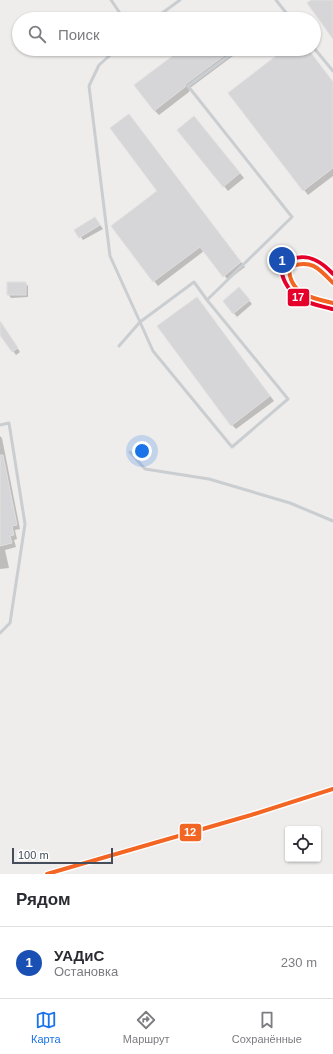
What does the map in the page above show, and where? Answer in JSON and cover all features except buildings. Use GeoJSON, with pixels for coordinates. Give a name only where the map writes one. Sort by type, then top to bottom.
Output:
{"type":"FeatureCollection","features":[{"type":"Feature","properties":{"kind":"street"},"geometry":{"type":"LineString","coordinates":[[333,283],[311,263],[299,262],[289,267],[290,279],[296,289],[311,297],[333,303]]}},
{"type":"Feature","properties":{"kind":"street"},"geometry":{"type":"LineString","coordinates":[[47,874],[251,815],[333,788]]}},
{"type":"Feature","properties":{"kind":"lane"},"geometry":{"type":"LineString","coordinates":[[111,0],[119,12]]}},
{"type":"Feature","properties":{"kind":"lane"},"geometry":{"type":"LineString","coordinates":[[164,12],[180,0]]}},
{"type":"Feature","properties":{"kind":"lane"},"geometry":{"type":"LineString","coordinates":[[276,0],[285,12]]}},
{"type":"Feature","properties":{"kind":"lane"},"geometry":{"type":"LineString","coordinates":[[109,56],[99,65],[89,86],[110,256],[140,322],[154,351],[232,447],[288,399],[206,300],[194,282],[140,322],[119,346]]}},
{"type":"Feature","properties":{"kind":"lane"},"geometry":{"type":"LineString","coordinates":[[206,300],[292,217],[188,86],[229,56]]}},
{"type":"Feature","properties":{"kind":"lane"},"geometry":{"type":"LineString","coordinates":[[321,56],[333,71]]}},
{"type":"Feature","properties":{"kind":"lane"},"geometry":{"type":"LineString","coordinates":[[0,425],[8,423],[25,524],[10,622],[0,632]]}},
{"type":"Feature","properties":{"kind":"lane"},"geometry":{"type":"LineString","coordinates":[[130,452],[145,469],[209,479],[290,503],[333,521]]}},
{"type":"Feature","properties":{"kind":"transit line","name":"17"},"geometry":{"type":"LineString","coordinates":[[332,309],[315,305],[295,296],[288,288],[283,278],[282,268],[286,262],[298,257],[304,257],[320,262],[333,274]]}},
{"type":"Feature","properties":{"kind":"transit line","name":"12"},"geometry":{"type":"LineString","coordinates":[[333,283],[318,269],[309,264],[289,267],[290,276],[297,289],[309,297],[333,303]]}},
{"type":"Feature","properties":{"kind":"transit line","name":"12"},"geometry":{"type":"LineString","coordinates":[[47,874],[251,815],[333,789]]}},
{"type":"Feature","properties":{"kind":"place","name":"УАДиС"},"geometry":{"type":"Point","coordinates":[282,260]}}]}
